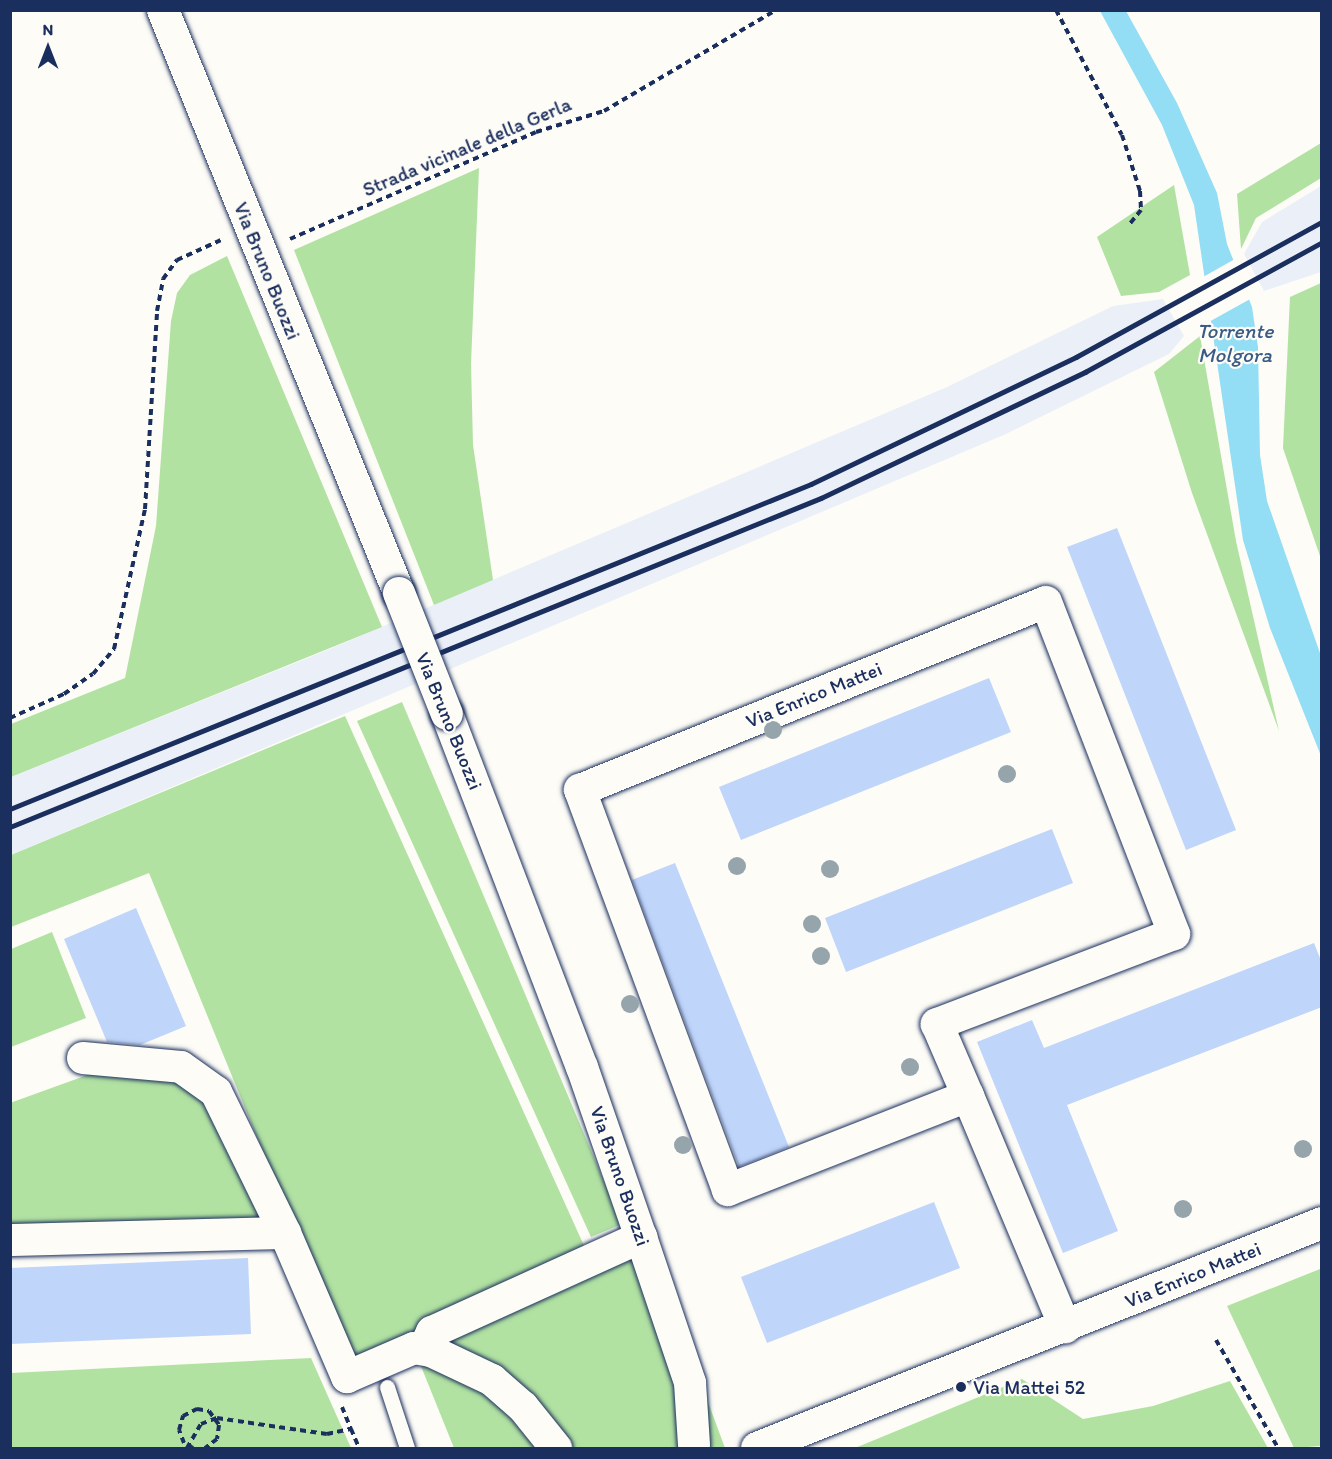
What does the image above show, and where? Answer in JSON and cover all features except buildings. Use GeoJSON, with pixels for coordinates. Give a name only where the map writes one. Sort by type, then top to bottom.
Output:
{"type":"FeatureCollection","features":[{"type":"Feature","properties":{"kind":"street","name":"Via Bruno Buozzi"},"geometry":{"type":"LineString","coordinates":[[163,10],[399,593],[582,1066],[690,1383],[695,1447]]}},
{"type":"Feature","properties":{"kind":"street","name":"Via Enrico Mattei"},"geometry":{"type":"LineString","coordinates":[[969,1096],[728,1190],[580,790],[1046,602],[1174,934],[937,1024],[969,1096],[1065,1327]]}},
{"type":"Feature","properties":{"kind":"street"},"geometry":{"type":"LineString","coordinates":[[83,1058],[169,1064],[205,1082],[223,1104],[285,1233],[347,1377],[414,1348],[424,1349],[492,1380],[523,1407],[556,1449]]}},
{"type":"Feature","properties":{"kind":"street","name":"Via Enrico Mattei"},"geometry":{"type":"LineString","coordinates":[[758,1449],[1322,1223]]}},
{"type":"Feature","properties":{"kind":"street"},"geometry":{"type":"LineString","coordinates":[[10,1240],[285,1233]]}},
{"type":"Feature","properties":{"kind":"street"},"geometry":{"type":"LineString","coordinates":[[424,1349],[432,1332],[641,1237]]}},
{"type":"Feature","properties":{"kind":"lane"},"geometry":{"type":"LineString","coordinates":[[387,1387],[407,1449]]}},
{"type":"Feature","properties":{"kind":"path"},"geometry":{"type":"LineString","coordinates":[[1056,10],[1122,135],[1140,191],[1141,210],[1129,225]]}},
{"type":"Feature","properties":{"kind":"path","name":"Strada vicinale della Gerla"},"geometry":{"type":"LineString","coordinates":[[10,718],[64,694],[93,674],[114,649],[145,509],[157,311],[163,279],[177,261],[254,239],[581,115],[604,111],[773,11]]}},
{"type":"Feature","properties":{"kind":"path"},"geometry":{"type":"LineString","coordinates":[[1216,1340],[1278,1449]]}},
{"type":"Feature","properties":{"kind":"path"},"geometry":{"type":"LineString","coordinates":[[189,1448],[178,1430],[183,1416],[202,1409],[217,1419]]}},
{"type":"Feature","properties":{"kind":"path"},"geometry":{"type":"LineString","coordinates":[[189,1448],[201,1424],[217,1419],[327,1434],[351,1429],[359,1449]]}},
{"type":"Feature","properties":{"kind":"path"},"geometry":{"type":"LineString","coordinates":[[205,1449],[217,1439],[217,1419]]}},
{"type":"Feature","properties":{"kind":"shaded area"},"geometry":{"type":"Polygon","coordinates":[[[1321,186],[1321,272],[1264,291],[1244,254],[1262,222],[1321,186]]]}},
{"type":"Feature","properties":{"kind":"shaded area"},"geometry":{"type":"Polygon","coordinates":[[[1163,299],[1184,336],[1169,354],[1006,434],[11,855],[11,777],[325,651],[947,387],[1113,306],[1163,299]]]}},
{"type":"Feature","properties":{"kind":"green space"},"geometry":{"type":"Polygon","coordinates":[[[1321,143],[1321,178],[1256,218],[1241,249],[1237,194],[1321,143]]]}},
{"type":"Feature","properties":{"kind":"green space"},"geometry":{"type":"Polygon","coordinates":[[[479,168],[471,364],[473,445],[493,580],[434,605],[294,250],[479,168]]]}},
{"type":"Feature","properties":{"kind":"green space"},"geometry":{"type":"Polygon","coordinates":[[[1174,185],[1190,275],[1159,292],[1121,296],[1097,237],[1174,185]]]}},
{"type":"Feature","properties":{"kind":"green space"},"geometry":{"type":"Polygon","coordinates":[[[227,256],[382,627],[11,777],[11,724],[125,678],[156,526],[171,321],[177,293],[190,275],[227,256]]]}},
{"type":"Feature","properties":{"kind":"green space"},"geometry":{"type":"Polygon","coordinates":[[[1321,283],[1321,559],[1283,448],[1290,297],[1321,283]]]}},
{"type":"Feature","properties":{"kind":"green space"},"geometry":{"type":"Polygon","coordinates":[[[1200,336],[1236,541],[1279,731],[1192,493],[1154,372],[1200,336]]]}},
{"type":"Feature","properties":{"kind":"green space"},"geometry":{"type":"Polygon","coordinates":[[[402,702],[622,1224],[591,1237],[357,721],[402,702]]]}},
{"type":"Feature","properties":{"kind":"green space"},"geometry":{"type":"Polygon","coordinates":[[[345,716],[590,1259],[646,1235],[725,1448],[454,1448],[410,1339],[348,1360],[149,873],[11,927],[11,855],[345,716]]]}},
{"type":"Feature","properties":{"kind":"green space"},"geometry":{"type":"Polygon","coordinates":[[[52,932],[86,1018],[11,1047],[11,949],[52,932]]]}},
{"type":"Feature","properties":{"kind":"green space"},"geometry":{"type":"Polygon","coordinates":[[[104,1069],[179,1082],[211,1106],[267,1220],[11,1230],[10,1103],[104,1069]]]}},
{"type":"Feature","properties":{"kind":"green space"},"geometry":{"type":"Polygon","coordinates":[[[1320,1269],[1321,1446],[1294,1448],[1227,1306],[1320,1269]]]}},
{"type":"Feature","properties":{"kind":"green space"},"geometry":{"type":"Polygon","coordinates":[[[311,1358],[351,1448],[11,1448],[11,1373],[311,1358]]]}},
{"type":"Feature","properties":{"kind":"green space"},"geometry":{"type":"Polygon","coordinates":[[[1022,1379],[1083,1419],[1153,1406],[1230,1381],[1268,1448],[855,1448],[1022,1379]]]}},
{"type":"Feature","properties":{"kind":"water","name":"Torrente Molgora"},"geometry":{"type":"Polygon","coordinates":[[[1100,11],[1126,11],[1177,103],[1217,193],[1227,244],[1252,307],[1258,347],[1260,455],[1267,501],[1321,656],[1321,756],[1270,628],[1243,540],[1194,205],[1162,125],[1100,11]]]}},
{"type":"Feature","properties":{"kind":"pier"},"geometry":{"type":"Polygon","coordinates":[[[1235,259],[1252,298],[1207,323],[1203,277],[1235,259]]]}},
{"type":"Feature","properties":{"kind":"railway"},"geometry":{"type":"LineString","coordinates":[[10,809],[811,484],[1076,357],[1322,222]]}},
{"type":"Feature","properties":{"kind":"railway"},"geometry":{"type":"LineString","coordinates":[[10,827],[821,498],[1085,372],[1322,242]]}},
{"type":"Feature","properties":{"kind":"place","name":"Via Mattei 52"},"geometry":{"type":"Point","coordinates":[961,1387]}}]}
